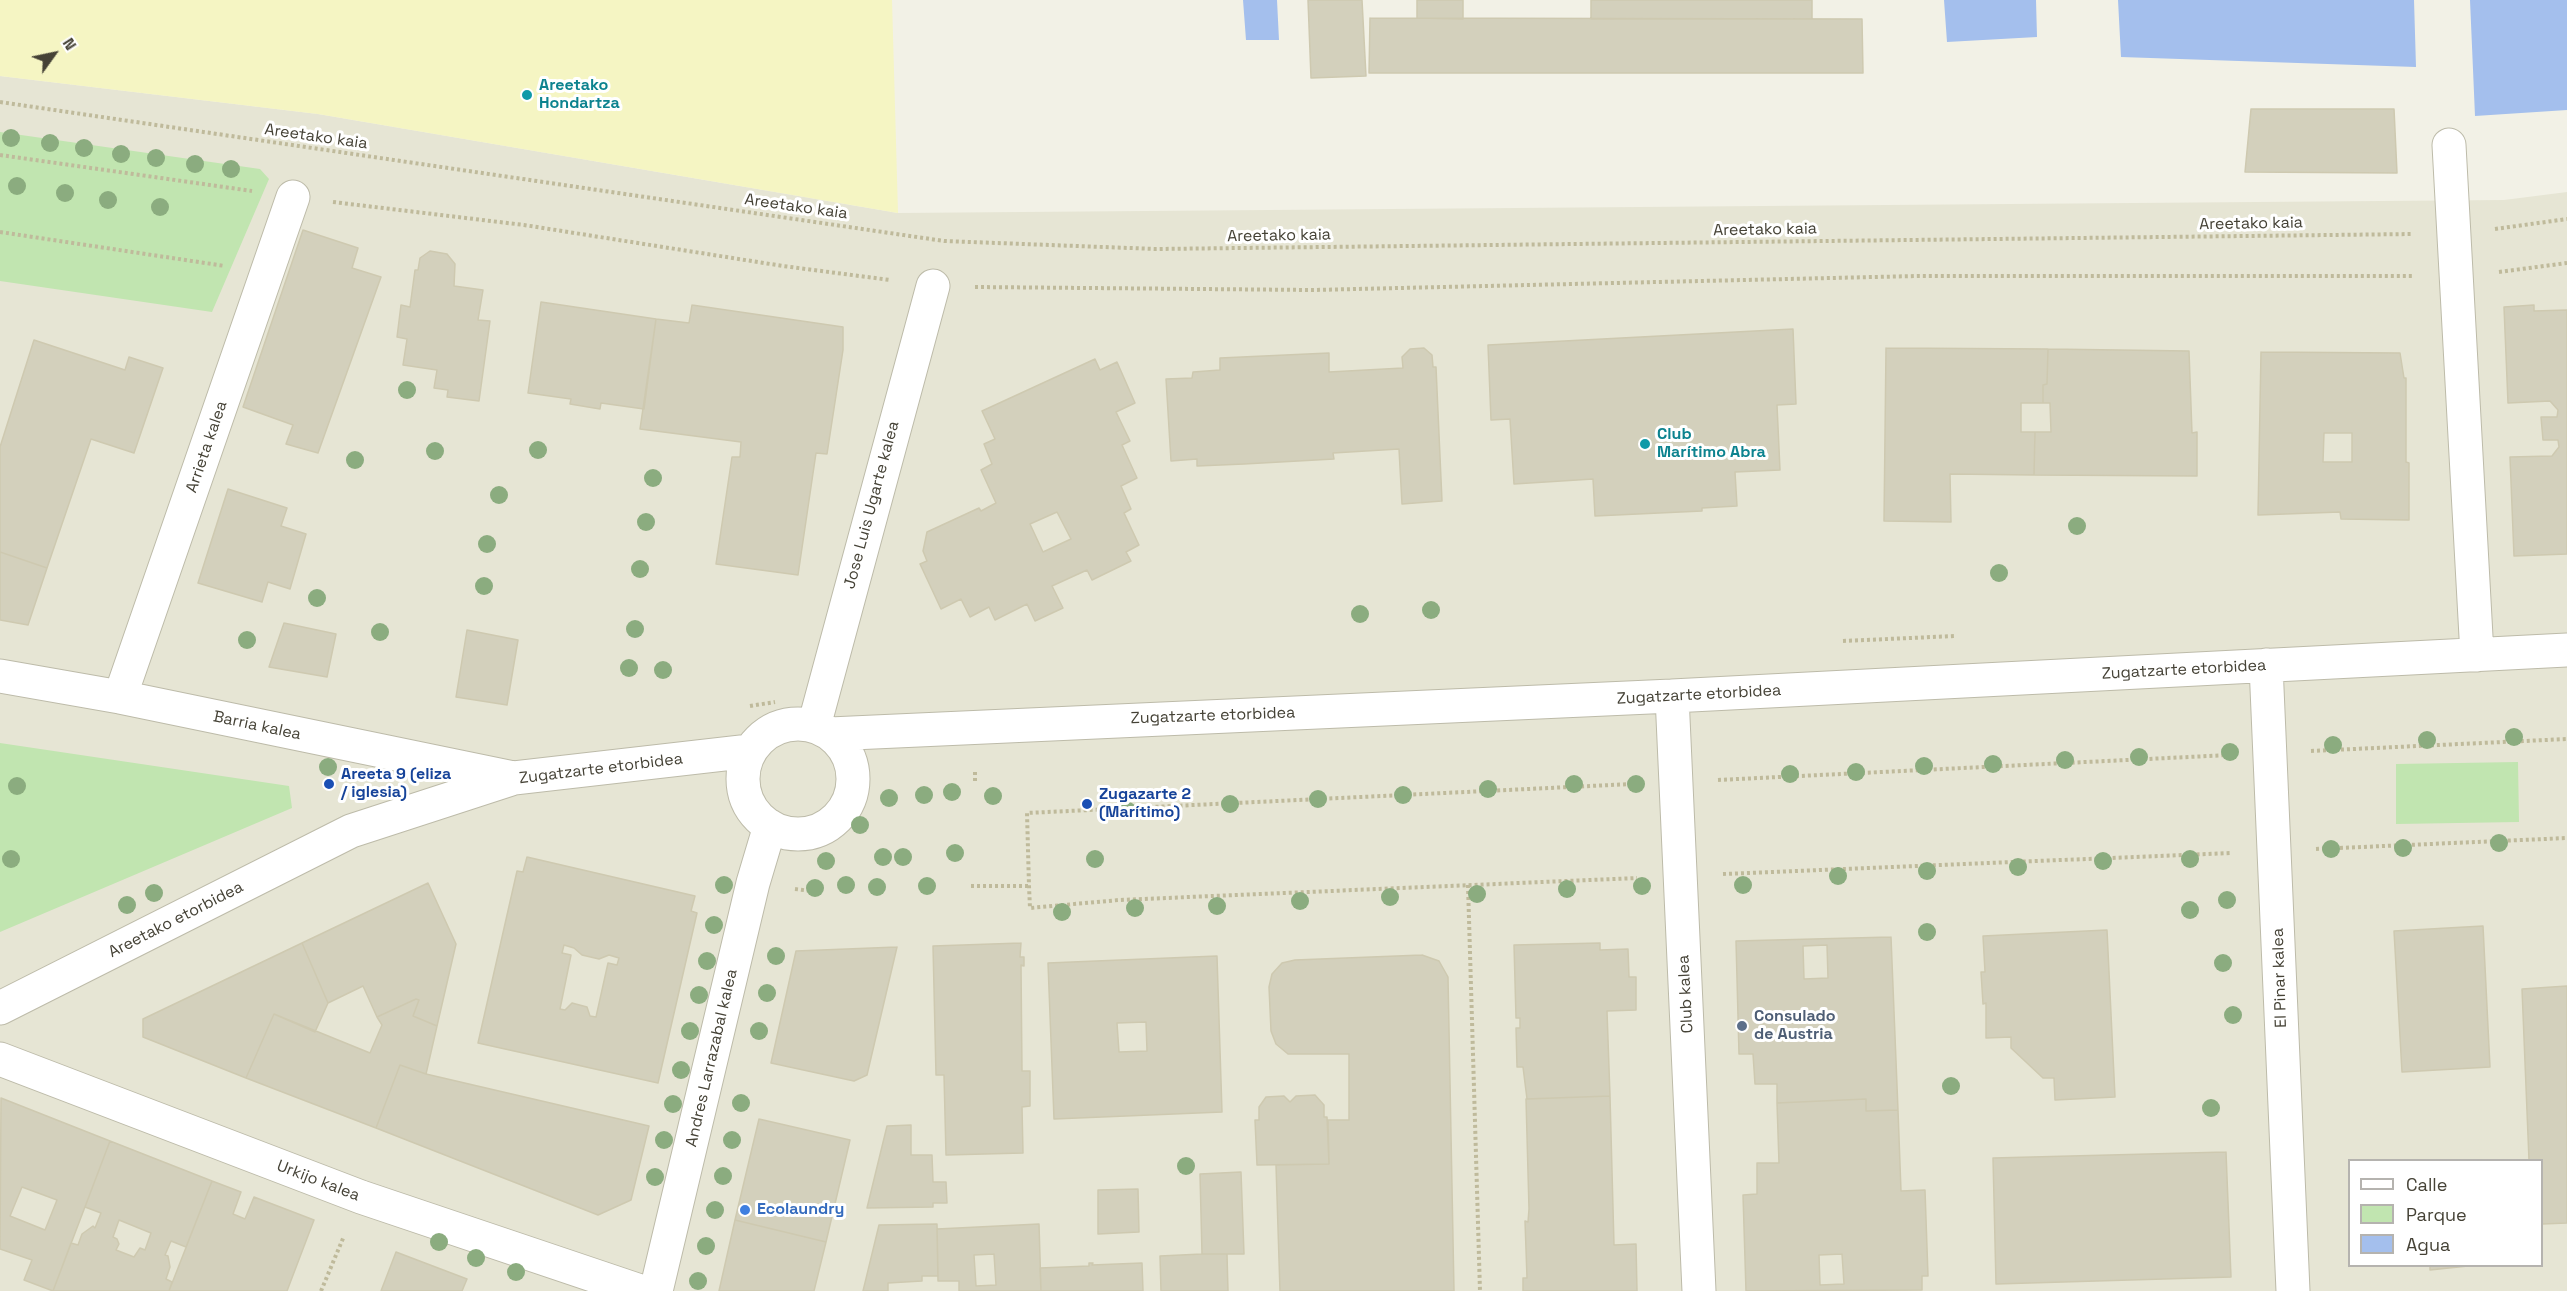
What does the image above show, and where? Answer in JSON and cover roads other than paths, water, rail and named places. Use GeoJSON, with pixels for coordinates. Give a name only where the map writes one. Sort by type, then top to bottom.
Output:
{"type":"FeatureCollection","features":[{"type":"Feature","properties":{"kind":"street"},"geometry":{"type":"LineString","coordinates":[[2449,145],[2477,654]]}},
{"type":"Feature","properties":{"kind":"street","name":"Arrieta kalea"},"geometry":{"type":"LineString","coordinates":[[120,697],[293,197]]}},
{"type":"Feature","properties":{"kind":"street","name":"Jose Luis Ugarte kalea"},"geometry":{"type":"LineString","coordinates":[[822,730],[933,286]]}},
{"type":"Feature","properties":{"kind":"street","name":"Zugatzarte etorbidea"},"geometry":{"type":"LineString","coordinates":[[351,831],[514,778],[750,752],[761,737],[777,728],[795,724],[822,730],[1672,696],[2567,650]]}},
{"type":"Feature","properties":{"kind":"street","name":"El Pinar kalea"},"geometry":{"type":"LineString","coordinates":[[2266,665],[2293,1291]]}},
{"type":"Feature","properties":{"kind":"street","name":"Barria kalea"},"geometry":{"type":"LineString","coordinates":[[0,676],[120,697],[514,778]]}},
{"type":"Feature","properties":{"kind":"street","name":"Club kalea"},"geometry":{"type":"LineString","coordinates":[[1672,696],[1699,1291]]}},
{"type":"Feature","properties":{"kind":"street"},"geometry":{"type":"LineString","coordinates":[[750,752],[744,769],[743,786],[748,802],[758,815],[770,826],[786,832],[802,834],[818,830],[832,822],[843,810],[850,795],[853,780],[851,763],[846,752],[822,730]]}},
{"type":"Feature","properties":{"kind":"street","name":"Andres Larrazabal kalea"},"geometry":{"type":"LineString","coordinates":[[656,1291],[753,883],[770,826]]}},
{"type":"Feature","properties":{"kind":"street","name":"Areetako etorbidea"},"geometry":{"type":"LineString","coordinates":[[0,1008],[351,831]]}},
{"type":"Feature","properties":{"kind":"street","name":"Urkijo kalea"},"geometry":{"type":"LineString","coordinates":[[0,1059],[361,1197],[640,1291]]}},
{"type":"Feature","properties":{"kind":"water"},"geometry":{"type":"Polygon","coordinates":[[[1243,0],[1277,0],[1279,40],[1246,40],[1243,0]]]}},
{"type":"Feature","properties":{"kind":"water"},"geometry":{"type":"Polygon","coordinates":[[[1944,0],[2036,0],[2037,37],[1947,42],[1944,0]]]}},
{"type":"Feature","properties":{"kind":"water"},"geometry":{"type":"Polygon","coordinates":[[[2118,0],[2414,0],[2416,67],[2121,57],[2118,0]]]}},
{"type":"Feature","properties":{"kind":"water"},"geometry":{"type":"Polygon","coordinates":[[[2470,0],[2567,0],[2567,110],[2475,116],[2470,0]]]}},
{"type":"Feature","properties":{"kind":"place","name":"Areetako Hondartza"},"geometry":{"type":"Point","coordinates":[527,95]}},
{"type":"Feature","properties":{"kind":"place","name":"Club Marítimo Abra"},"geometry":{"type":"Point","coordinates":[1645,444]}},
{"type":"Feature","properties":{"kind":"place","name":"Areeta 9 (eliza / iglesia)"},"geometry":{"type":"Point","coordinates":[329,784]}},
{"type":"Feature","properties":{"kind":"place","name":"Zugazarte 2 (Marítimo)"},"geometry":{"type":"Point","coordinates":[1087,804]}},
{"type":"Feature","properties":{"kind":"place","name":"Consulado de Austria"},"geometry":{"type":"Point","coordinates":[1742,1026]}},
{"type":"Feature","properties":{"kind":"place","name":"Ecolaundry"},"geometry":{"type":"Point","coordinates":[745,1210]}}]}
